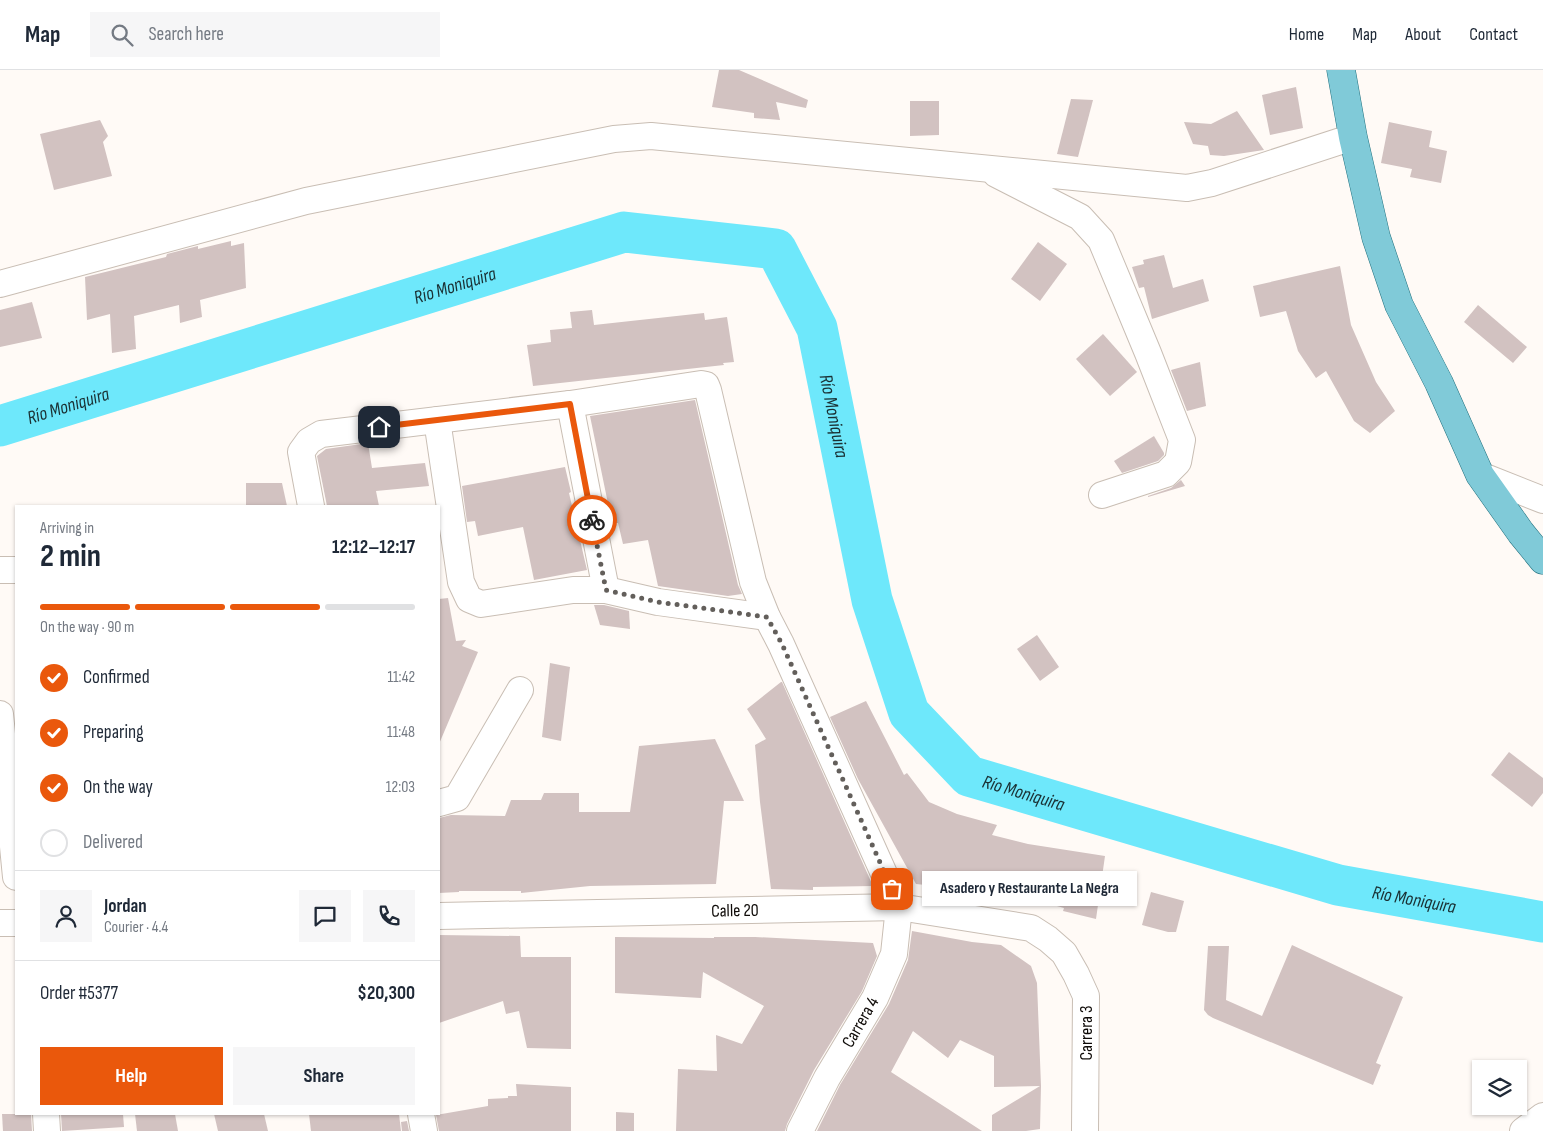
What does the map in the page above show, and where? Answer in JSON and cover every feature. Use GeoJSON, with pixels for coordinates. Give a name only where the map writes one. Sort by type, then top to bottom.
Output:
{"type":"FeatureCollection","features":[{"type":"Feature","properties":{"kind":"main road"},"geometry":{"type":"LineString","coordinates":[[1341,70],[1353,137],[1376,237],[1399,306],[1439,383],[1480,475],[1521,533],[1543,560]]}},
{"type":"Feature","properties":{"kind":"street"},"geometry":{"type":"LineString","coordinates":[[0,284],[306,201],[614,139],[651,136],[1187,188],[1212,183],[1353,137]]}},
{"type":"Feature","properties":{"kind":"street"},"geometry":{"type":"LineString","coordinates":[[984,168],[1080,217],[1100,240],[1148,353],[1182,440],[1178,462],[1166,474],[1102,495]]}},
{"type":"Feature","properties":{"kind":"street"},"geometry":{"type":"LineString","coordinates":[[311,505],[301,452],[309,441],[321,434],[570,404],[701,384],[706,385],[753,582],[767,617],[782,644],[900,907]]}},
{"type":"Feature","properties":{"kind":"street"},"geometry":{"type":"LineString","coordinates":[[570,404],[606,590]]}},
{"type":"Feature","properties":{"kind":"street"},"geometry":{"type":"LineString","coordinates":[[437,420],[461,582],[469,599],[481,604],[572,590],[606,590],[658,602],[767,617]]}},
{"type":"Feature","properties":{"kind":"street"},"geometry":{"type":"LineString","coordinates":[[1480,475],[1543,500]]}},
{"type":"Feature","properties":{"kind":"street"},"geometry":{"type":"LineString","coordinates":[[0,570],[15,570]]}},
{"type":"Feature","properties":{"kind":"street"},"geometry":{"type":"LineString","coordinates":[[440,803],[457,798],[520,690]]}},
{"type":"Feature","properties":{"kind":"street"},"geometry":{"type":"LineString","coordinates":[[0,714],[10,740],[15,854]]}},
{"type":"Feature","properties":{"kind":"street","name":"Calle 20"},"geometry":{"type":"LineString","coordinates":[[440,916],[900,907],[1030,928]]}},
{"type":"Feature","properties":{"kind":"street","name":"Carrera 4"},"geometry":{"type":"LineString","coordinates":[[800,1131],[827,1078],[875,998],[894,954],[900,907]]}},
{"type":"Feature","properties":{"kind":"street"},"geometry":{"type":"LineString","coordinates":[[0,923],[15,923]]}},
{"type":"Feature","properties":{"kind":"street","name":"Carrera 3"},"geometry":{"type":"LineString","coordinates":[[1030,928],[1048,939],[1064,953],[1086,996],[1080,1127]]}},
{"type":"Feature","properties":{"kind":"street"},"geometry":{"type":"LineString","coordinates":[[46,1115],[47,1131]]}},
{"type":"Feature","properties":{"kind":"street"},"geometry":{"type":"LineString","coordinates":[[421,1115],[424,1131]]}},
{"type":"Feature","properties":{"kind":"street"},"geometry":{"type":"LineString","coordinates":[[1523,1131],[1543,1116]]}},
{"type":"Feature","properties":{"kind":"building"},"geometry":{"type":"Polygon","coordinates":[[[719,70],[739,70],[808,100],[806,108],[776,102],[780,120],[754,118],[754,113],[712,107],[719,70]]]}},
{"type":"Feature","properties":{"kind":"building"},"geometry":{"type":"Polygon","coordinates":[[[1296,87],[1303,128],[1270,135],[1262,95],[1296,87]]]}},
{"type":"Feature","properties":{"kind":"building"},"geometry":{"type":"Polygon","coordinates":[[[1071,99],[1093,100],[1078,157],[1057,154],[1071,99]]]}},
{"type":"Feature","properties":{"kind":"building"},"geometry":{"type":"Polygon","coordinates":[[[910,101],[939,101],[939,135],[910,136],[910,101]]]}},
{"type":"Feature","properties":{"kind":"building"},"geometry":{"type":"Polygon","coordinates":[[[1237,111],[1264,150],[1224,156],[1210,155],[1208,146],[1193,144],[1184,122],[1211,124],[1237,111]]]}},
{"type":"Feature","properties":{"kind":"building"},"geometry":{"type":"Polygon","coordinates":[[[100,120],[108,136],[103,142],[112,176],[54,190],[40,134],[100,120]]]}},
{"type":"Feature","properties":{"kind":"building"},"geometry":{"type":"Polygon","coordinates":[[[1389,122],[1432,131],[1429,147],[1447,151],[1441,183],[1410,177],[1412,169],[1381,163],[1389,122]]]}},
{"type":"Feature","properties":{"kind":"building"},"geometry":{"type":"Polygon","coordinates":[[[231,241],[231,246],[244,243],[246,288],[200,300],[202,317],[180,323],[179,305],[134,316],[136,349],[112,353],[110,314],[87,320],[85,277],[166,257],[167,254],[198,246],[198,249],[231,241]]]}},
{"type":"Feature","properties":{"kind":"building"},"geometry":{"type":"Polygon","coordinates":[[[1038,242],[1067,264],[1040,301],[1011,279],[1038,242]]]}},
{"type":"Feature","properties":{"kind":"building"},"geometry":{"type":"Polygon","coordinates":[[[1164,255],[1173,288],[1203,279],[1209,301],[1152,319],[1144,287],[1139,288],[1132,267],[1144,264],[1143,260],[1164,255]]]}},
{"type":"Feature","properties":{"kind":"building"},"geometry":{"type":"Polygon","coordinates":[[[1340,266],[1351,325],[1376,382],[1395,411],[1370,433],[1354,421],[1326,371],[1316,378],[1298,351],[1286,311],[1260,317],[1253,286],[1340,266]]]}},
{"type":"Feature","properties":{"kind":"building"},"geometry":{"type":"Polygon","coordinates":[[[32,302],[42,338],[0,347],[0,310],[32,302]]]}},
{"type":"Feature","properties":{"kind":"building"},"geometry":{"type":"Polygon","coordinates":[[[1478,305],[1527,347],[1513,363],[1464,322],[1478,305]]]}},
{"type":"Feature","properties":{"kind":"building"},"geometry":{"type":"Polygon","coordinates":[[[592,310],[594,325],[704,313],[705,320],[727,317],[734,362],[723,363],[724,365],[533,386],[527,345],[551,342],[550,330],[572,328],[570,312],[592,310]]]}},
{"type":"Feature","properties":{"kind":"building"},"geometry":{"type":"Polygon","coordinates":[[[1103,334],[1137,372],[1110,396],[1076,359],[1103,334]]]}},
{"type":"Feature","properties":{"kind":"building"},"geometry":{"type":"Polygon","coordinates":[[[1200,362],[1206,406],[1187,411],[1171,370],[1200,362]]]}},
{"type":"Feature","properties":{"kind":"building"},"geometry":{"type":"Polygon","coordinates":[[[695,400],[738,585],[742,594],[728,596],[658,586],[648,540],[623,544],[618,523],[612,523],[590,416],[695,400]]]}},
{"type":"Feature","properties":{"kind":"building"},"geometry":{"type":"Polygon","coordinates":[[[1154,436],[1164,455],[1158,461],[1122,473],[1114,461],[1154,436]]]}},
{"type":"Feature","properties":{"kind":"building"},"geometry":{"type":"Polygon","coordinates":[[[368,443],[372,468],[425,463],[429,486],[376,491],[379,505],[327,505],[317,456],[326,449],[368,443]]]}},
{"type":"Feature","properties":{"kind":"building"},"geometry":{"type":"Polygon","coordinates":[[[565,467],[571,492],[569,493],[587,570],[534,580],[523,527],[478,536],[475,521],[467,522],[462,486],[565,467]]]}},
{"type":"Feature","properties":{"kind":"building"},"geometry":{"type":"Polygon","coordinates":[[[1181,480],[1185,486],[1148,497],[1171,488],[1181,480]]]}},
{"type":"Feature","properties":{"kind":"building"},"geometry":{"type":"Polygon","coordinates":[[[246,483],[282,483],[287,505],[246,505],[246,483]]]}},
{"type":"Feature","properties":{"kind":"building"},"geometry":{"type":"Polygon","coordinates":[[[448,598],[456,641],[466,640],[462,646],[478,652],[440,742],[440,599],[448,598]]]}},
{"type":"Feature","properties":{"kind":"building"},"geometry":{"type":"Polygon","coordinates":[[[594,605],[604,605],[629,611],[630,629],[600,625],[594,605]]]}},
{"type":"Feature","properties":{"kind":"building"},"geometry":{"type":"Polygon","coordinates":[[[1037,635],[1059,667],[1040,681],[1017,649],[1037,635]]]}},
{"type":"Feature","properties":{"kind":"building"},"geometry":{"type":"Polygon","coordinates":[[[550,663],[570,667],[561,741],[542,737],[550,663]]]}},
{"type":"Feature","properties":{"kind":"building"},"geometry":{"type":"Polygon","coordinates":[[[781,682],[873,886],[813,887],[813,890],[771,889],[755,745],[766,739],[747,709],[781,682]]]}},
{"type":"Feature","properties":{"kind":"building"},"geometry":{"type":"Polygon","coordinates":[[[866,701],[904,775],[907,773],[929,802],[957,814],[997,825],[992,835],[1028,844],[1105,856],[1096,919],[1063,911],[1064,908],[1011,893],[916,884],[858,779],[830,717],[866,701]]]}},
{"type":"Feature","properties":{"kind":"building"},"geometry":{"type":"Polygon","coordinates":[[[715,739],[744,801],[724,801],[716,884],[590,886],[521,893],[521,891],[440,893],[440,818],[451,815],[505,816],[511,800],[541,800],[544,793],[579,793],[579,812],[630,812],[639,746],[715,739]]]}},
{"type":"Feature","properties":{"kind":"building"},"geometry":{"type":"Polygon","coordinates":[[[1509,752],[1543,778],[1543,793],[1532,807],[1491,775],[1509,752]]]}},
{"type":"Feature","properties":{"kind":"building"},"geometry":{"type":"Polygon","coordinates":[[[1151,892],[1184,901],[1176,932],[1168,932],[1142,925],[1151,892]]]}},
{"type":"Feature","properties":{"kind":"building"},"geometry":{"type":"Polygon","coordinates":[[[912,931],[972,942],[1001,945],[1031,966],[1037,983],[1041,1086],[1040,1129],[992,1131],[992,1115],[1040,1086],[994,1087],[994,1056],[960,1040],[948,1058],[913,1031],[891,1072],[982,1131],[817,1131],[840,1085],[889,1004],[908,960],[912,931]]]}},
{"type":"Feature","properties":{"kind":"building"},"geometry":{"type":"Polygon","coordinates":[[[440,935],[520,936],[521,957],[571,957],[571,1049],[527,1048],[519,1011],[506,1014],[503,1001],[440,1023],[440,935]]]}},
{"type":"Feature","properties":{"kind":"building"},"geometry":{"type":"Polygon","coordinates":[[[615,937],[755,937],[873,943],[877,956],[862,991],[814,1070],[785,1131],[676,1131],[678,1069],[717,1071],[716,1035],[742,1044],[764,1006],[703,972],[701,998],[615,993],[615,937]]]}},
{"type":"Feature","properties":{"kind":"building"},"geometry":{"type":"Polygon","coordinates":[[[1292,945],[1403,997],[1376,1063],[1381,1065],[1373,1085],[1213,1018],[1204,1010],[1208,946],[1229,946],[1226,1000],[1262,1016],[1292,945]]]}},
{"type":"Feature","properties":{"kind":"building"},"geometry":{"type":"Polygon","coordinates":[[[516,1084],[571,1087],[571,1131],[439,1131],[436,1115],[488,1106],[488,1099],[517,1096],[516,1084]]]}},
{"type":"Feature","properties":{"kind":"building"},"geometry":{"type":"Polygon","coordinates":[[[616,1112],[634,1113],[634,1131],[616,1131],[616,1112]]]}},
{"type":"Feature","properties":{"kind":"building"},"geometry":{"type":"Polygon","coordinates":[[[2,1114],[31,1115],[32,1131],[3,1131],[2,1114]]]}},
{"type":"Feature","properties":{"kind":"building"},"geometry":{"type":"Polygon","coordinates":[[[61,1115],[123,1115],[124,1127],[62,1131],[61,1115]]]}},
{"type":"Feature","properties":{"kind":"building"},"geometry":{"type":"Polygon","coordinates":[[[135,1115],[175,1115],[178,1131],[137,1131],[135,1115]]]}},
{"type":"Feature","properties":{"kind":"building"},"geometry":{"type":"Polygon","coordinates":[[[214,1115],[264,1115],[268,1131],[218,1131],[214,1115]]]}},
{"type":"Feature","properties":{"kind":"building"},"geometry":{"type":"Polygon","coordinates":[[[309,1115],[399,1115],[401,1131],[311,1131],[309,1115]]]}},
{"type":"Feature","properties":{"kind":"building"},"geometry":{"type":"Polygon","coordinates":[[[407,1121],[409,1131],[402,1131],[401,1122],[407,1121]]]}},
{"type":"Feature","properties":{"kind":"waterway","name":"Río Moniquira"},"geometry":{"type":"LineString","coordinates":[[0,426],[624,232],[776,249],[817,328],[872,600],[909,713],[969,776],[1338,885],[1543,922]]}},
{"type":"Feature","properties":{"kind":"way so far"},"geometry":{"type":"LineString","coordinates":[[592,520],[606,590],[658,602],[767,617],[782,644],[892,889]]}},
{"type":"Feature","properties":{"kind":"place","name":"Asadero y Restaurante La Negra"},"geometry":{"type":"Point","coordinates":[892,889]}},
{"type":"Feature","properties":{"kind":"route"},"geometry":{"type":"LineString","coordinates":[[379,427],[570,404],[592,520]]}}]}
